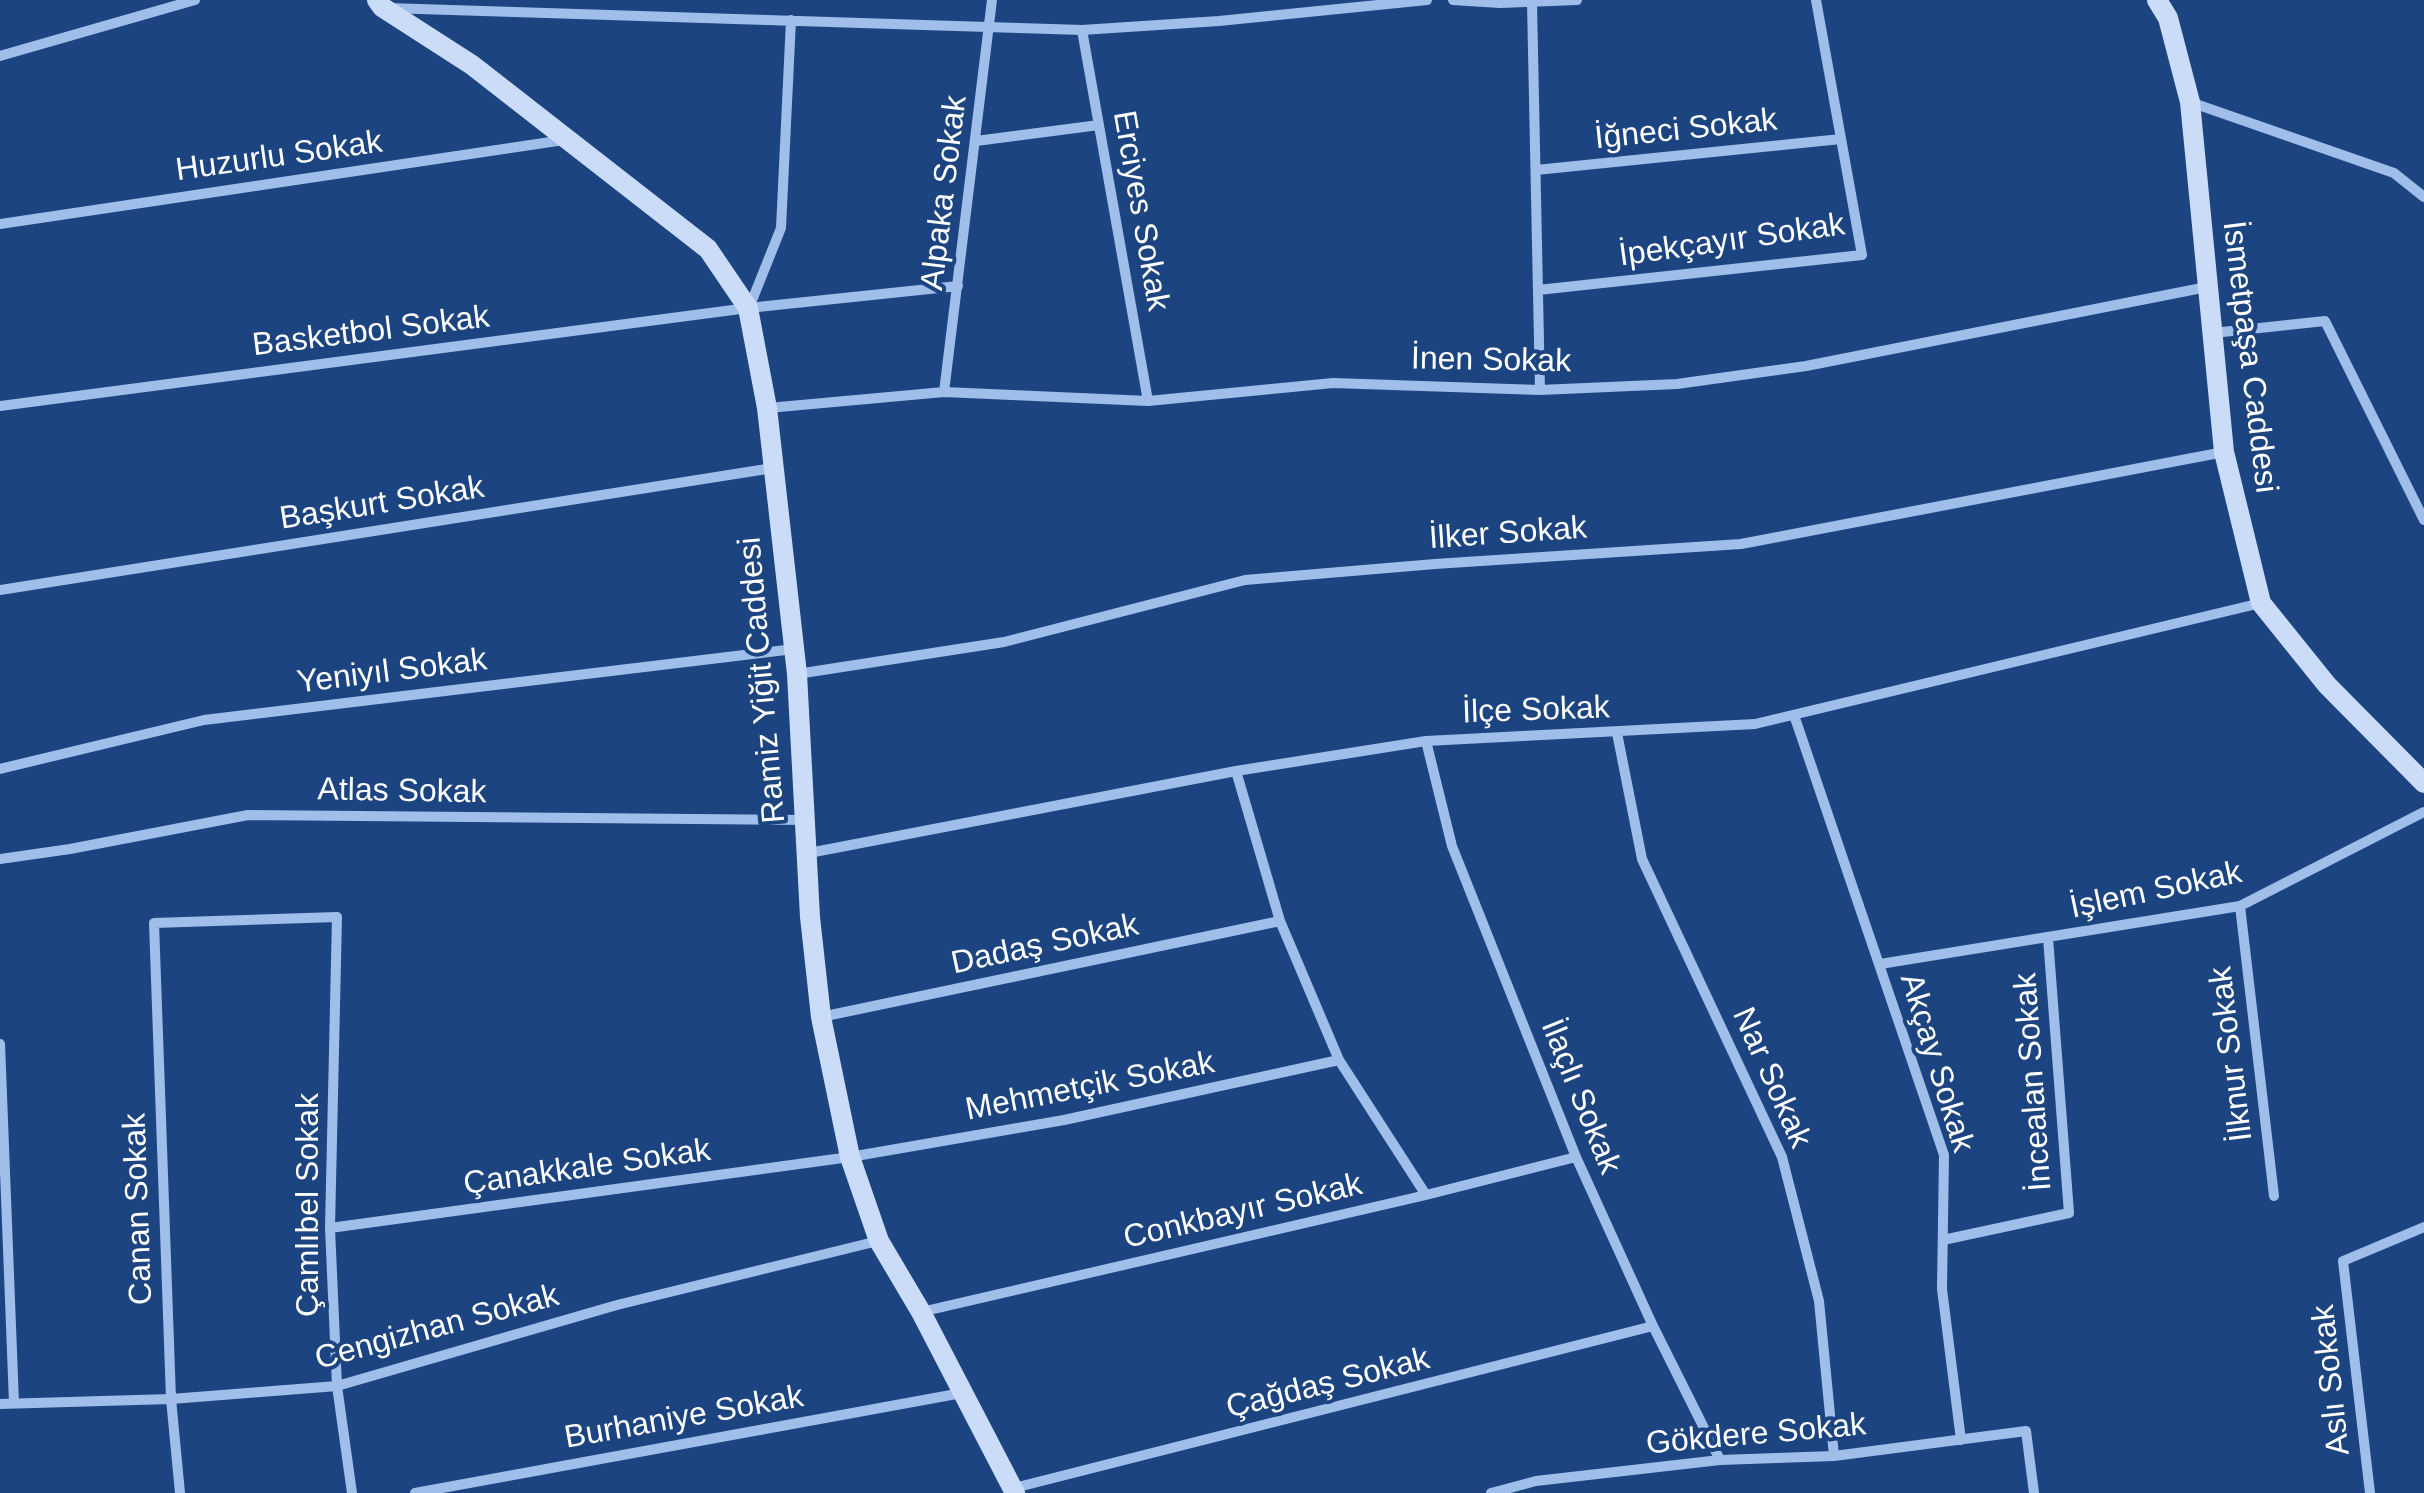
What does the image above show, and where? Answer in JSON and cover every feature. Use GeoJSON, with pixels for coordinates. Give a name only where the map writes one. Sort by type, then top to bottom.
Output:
{"type":"FeatureCollection","features":[{"type":"Feature","properties":{"kind":"main road","name":"İsmetpaşa Caddesi"},"geometry":{"type":"LineString","coordinates":[[2157,0],[2168,18],[2190,102],[2224,452],[2261,604],[2327,685],[2424,783]]}},
{"type":"Feature","properties":{"kind":"main road","name":"Ramiz Yiğit Caddesi"},"geometry":{"type":"LineString","coordinates":[[380,4],[472,65],[708,249],[748,308],[767,408],[798,674],[810,917],[822,1017],[850,1157],[879,1241],[921,1312],[1014,1490]]}},
{"type":"Feature","properties":{"kind":"street"},"geometry":{"type":"LineString","coordinates":[[0,56],[195,0]]}},
{"type":"Feature","properties":{"kind":"street","name":"Alpaka Sokak"},"geometry":{"type":"LineString","coordinates":[[944,392],[992,0]]}},
{"type":"Feature","properties":{"kind":"street"},"geometry":{"type":"LineString","coordinates":[[380,4],[1082,30],[1427,0]]}},
{"type":"Feature","properties":{"kind":"street"},"geometry":{"type":"LineString","coordinates":[[1453,0],[1577,0]]}},
{"type":"Feature","properties":{"kind":"street","name":"İpekçayır Sokak"},"geometry":{"type":"LineString","coordinates":[[1538,290],[1862,255],[1816,0]]}},
{"type":"Feature","properties":{"kind":"street"},"geometry":{"type":"LineString","coordinates":[[1532,2],[1540,390]]}},
{"type":"Feature","properties":{"kind":"street"},"geometry":{"type":"LineString","coordinates":[[748,308],[780,228],[791,20]]}},
{"type":"Feature","properties":{"kind":"street","name":"Erciyes Sokak"},"geometry":{"type":"LineString","coordinates":[[1082,30],[1148,401]]}},
{"type":"Feature","properties":{"kind":"street"},"geometry":{"type":"LineString","coordinates":[[2190,102],[2394,173],[2424,197]]}},
{"type":"Feature","properties":{"kind":"street"},"geometry":{"type":"LineString","coordinates":[[976,141],[1099,125]]}},
{"type":"Feature","properties":{"kind":"street","name":"Huzurlu Sokak"},"geometry":{"type":"LineString","coordinates":[[0,224],[565,140]]}},
{"type":"Feature","properties":{"kind":"street","name":"İğneci Sokak"},"geometry":{"type":"LineString","coordinates":[[1536,170],[1841,140]]}},
{"type":"Feature","properties":{"kind":"street","name":"Basketbol Sokak"},"geometry":{"type":"LineString","coordinates":[[0,406],[748,308],[958,286]]}},
{"type":"Feature","properties":{"kind":"street","name":"İnen Sokak"},"geometry":{"type":"LineString","coordinates":[[767,408],[944,392],[1148,401],[1333,383],[1540,390],[1677,384],[1806,366],[2207,287]]}},
{"type":"Feature","properties":{"kind":"street"},"geometry":{"type":"LineString","coordinates":[[2212,334],[2325,321],[2424,520]]}},
{"type":"Feature","properties":{"kind":"street","name":"İlker Sokak"},"geometry":{"type":"LineString","coordinates":[[798,674],[1004,642],[1245,580],[1741,544],[2224,452]]}},
{"type":"Feature","properties":{"kind":"street","name":"Başkurt Sokak"},"geometry":{"type":"LineString","coordinates":[[0,590],[773,468]]}},
{"type":"Feature","properties":{"kind":"street","name":"İlçe Sokak"},"geometry":{"type":"LineString","coordinates":[[809,853],[1236,771],[1426,741],[1755,724],[2261,604]]}},
{"type":"Feature","properties":{"kind":"street","name":"Yeniyıl Sokak"},"geometry":{"type":"LineString","coordinates":[[0,769],[204,720],[794,649]]}},
{"type":"Feature","properties":{"kind":"street","name":"Akçay Sokak"},"geometry":{"type":"LineString","coordinates":[[1794,714],[1944,1155],[1942,1290],[1961,1440]]}},
{"type":"Feature","properties":{"kind":"street","name":"Nar Sokak"},"geometry":{"type":"LineString","coordinates":[[1617,733],[1642,858],[1782,1157],[1819,1301],[1834,1456]]}},
{"type":"Feature","properties":{"kind":"street","name":"İlaçlı Sokak"},"geometry":{"type":"LineString","coordinates":[[1426,741],[1452,846],[1576,1157],[1720,1460]]}},
{"type":"Feature","properties":{"kind":"street"},"geometry":{"type":"LineString","coordinates":[[1236,771],[1280,922],[1339,1060],[1426,1196]]}},
{"type":"Feature","properties":{"kind":"street","name":"İşlem Sokak"},"geometry":{"type":"LineString","coordinates":[[1880,964],[2240,906],[2424,812]]}},
{"type":"Feature","properties":{"kind":"street","name":"Atlas Sokak"},"geometry":{"type":"LineString","coordinates":[[0,859],[70,850],[248,815],[807,820]]}},
{"type":"Feature","properties":{"kind":"street","name":"İlknur Sokak"},"geometry":{"type":"LineString","coordinates":[[2240,906],[2274,1196]]}},
{"type":"Feature","properties":{"kind":"street","name":"Çamlıbel Sokak"},"geometry":{"type":"LineString","coordinates":[[154,923],[337,917],[330,1228],[337,1386],[352,1493]]}},
{"type":"Feature","properties":{"kind":"street","name":"Dadaş Sokak"},"geometry":{"type":"LineString","coordinates":[[822,1017],[1280,922]]}},
{"type":"Feature","properties":{"kind":"street","name":"Canan Sokak"},"geometry":{"type":"LineString","coordinates":[[154,923],[171,1399],[180,1493]]}},
{"type":"Feature","properties":{"kind":"street","name":"İncealan Sokak"},"geometry":{"type":"LineString","coordinates":[[1942,1240],[2069,1213],[2048,938]]}},
{"type":"Feature","properties":{"kind":"street"},"geometry":{"type":"LineString","coordinates":[[0,1044],[14,1403]]}},
{"type":"Feature","properties":{"kind":"street","name":"Mehmetçik Sokak"},"geometry":{"type":"LineString","coordinates":[[850,1157],[1064,1120],[1339,1060]]}},
{"type":"Feature","properties":{"kind":"street","name":"Çanakkale Sokak"},"geometry":{"type":"LineString","coordinates":[[330,1228],[850,1157]]}},
{"type":"Feature","properties":{"kind":"street","name":"Conkbayır Sokak"},"geometry":{"type":"LineString","coordinates":[[921,1312],[1426,1196],[1576,1157]]}},
{"type":"Feature","properties":{"kind":"street","name":"Aslı Sokak"},"geometry":{"type":"LineString","coordinates":[[2370,1493],[2344,1261],[2424,1226]]}},
{"type":"Feature","properties":{"kind":"street","name":"Cengizhan Sokak"},"geometry":{"type":"LineString","coordinates":[[0,1404],[171,1399],[337,1386],[617,1305],[879,1241]]}},
{"type":"Feature","properties":{"kind":"street","name":"Çağdaş Sokak"},"geometry":{"type":"LineString","coordinates":[[1014,1490],[1653,1326]]}},
{"type":"Feature","properties":{"kind":"street","name":"Burhaniye Sokak"},"geometry":{"type":"LineString","coordinates":[[415,1493],[962,1392]]}},
{"type":"Feature","properties":{"kind":"street","name":"Gökdere Sokak"},"geometry":{"type":"LineString","coordinates":[[1491,1493],[1536,1481],[1720,1460],[1834,1456],[2026,1432],[2034,1493]]}}]}
